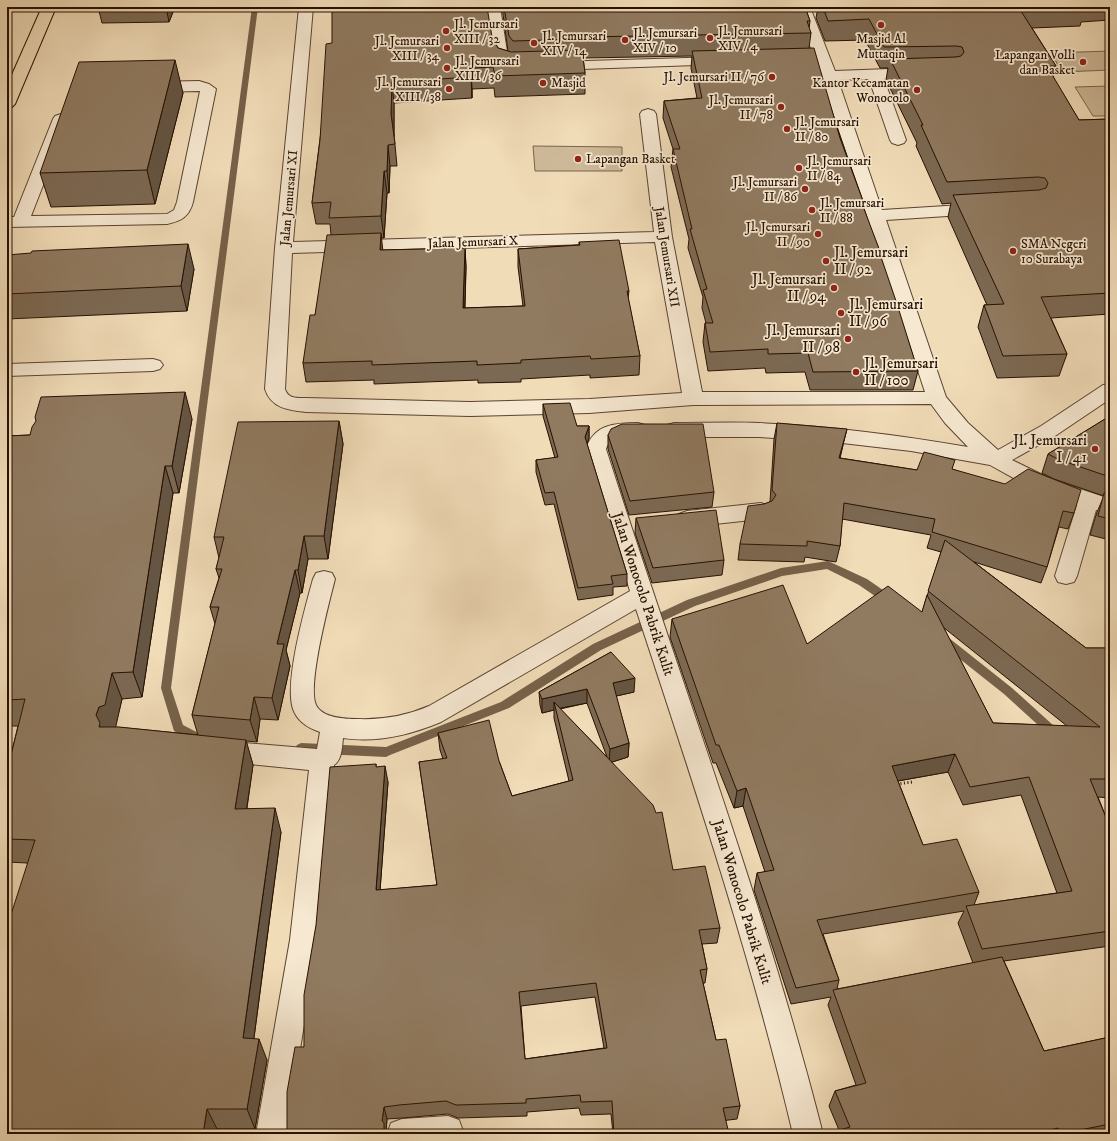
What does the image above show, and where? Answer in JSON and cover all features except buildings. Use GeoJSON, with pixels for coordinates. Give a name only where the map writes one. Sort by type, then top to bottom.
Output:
{"type":"FeatureCollection","features":[{"type":"Feature","properties":{"kind":"main road"},"geometry":{"type":"LineString","coordinates":[[7,104],[11,88],[49,7]]}},
{"type":"Feature","properties":{"kind":"street","name":"Jalan Jemursari XI"},"geometry":{"type":"LineString","coordinates":[[306,7],[284,248],[275,389],[276,395],[281,400],[290,404],[470,410],[589,406],[693,399]]}},
{"type":"Feature","properties":{"kind":"street"},"geometry":{"type":"LineString","coordinates":[[493,7],[500,58],[505,65],[512,67],[738,61]]}},
{"type":"Feature","properties":{"kind":"street"},"geometry":{"type":"LineString","coordinates":[[809,11],[829,76],[937,398],[964,432],[1009,468],[1089,501],[1110,507]]}},
{"type":"Feature","properties":{"kind":"street"},"geometry":{"type":"LineString","coordinates":[[807,59],[824,59]]}},
{"type":"Feature","properties":{"kind":"street"},"geometry":{"type":"LineString","coordinates":[[829,76],[928,73]]}},
{"type":"Feature","properties":{"kind":"street"},"geometry":{"type":"LineString","coordinates":[[875,75],[898,140]]}},
{"type":"Feature","properties":{"kind":"street"},"geometry":{"type":"LineString","coordinates":[[66,105],[13,222],[176,218],[180,214],[185,202],[208,89],[204,86],[138,88]]}},
{"type":"Feature","properties":{"kind":"street","name":"Jalan Jemursari XII"},"geometry":{"type":"LineString","coordinates":[[648,114],[662,237],[693,399]]}},
{"type":"Feature","properties":{"kind":"street"},"geometry":{"type":"LineString","coordinates":[[876,215],[994,208]]}},
{"type":"Feature","properties":{"kind":"street","name":"Jalan Jemursari X"},"geometry":{"type":"LineString","coordinates":[[284,248],[662,237]]}},
{"type":"Feature","properties":{"kind":"street"},"geometry":{"type":"LineString","coordinates":[[7,370],[153,365]]}},
{"type":"Feature","properties":{"kind":"street"},"geometry":{"type":"LineString","coordinates":[[997,459],[1048,431],[1110,390]]}},
{"type":"Feature","properties":{"kind":"street"},"geometry":{"type":"LineString","coordinates":[[693,399],[937,398]]}},
{"type":"Feature","properties":{"kind":"street","name":"Jalan Wonocolo Pabrik Kulit"},"geometry":{"type":"LineString","coordinates":[[808,1134],[794,1077],[720,827],[644,598],[629,525],[596,449],[597,443],[605,434],[621,430],[759,430],[825,434],[911,444],[997,459]]}},
{"type":"Feature","properties":{"kind":"street"},"geometry":{"type":"LineString","coordinates":[[1066,576],[1089,501]]}},
{"type":"Feature","properties":{"kind":"street"},"geometry":{"type":"LineString","coordinates":[[667,521],[761,511]]}},
{"type":"Feature","properties":{"kind":"street"},"geometry":{"type":"LineString","coordinates":[[271,1134],[304,940],[329,744],[317,720],[305,709],[303,701],[305,672],[312,626],[324,579]]}},
{"type":"Feature","properties":{"kind":"street"},"geometry":{"type":"LineString","coordinates":[[198,749],[311,760],[329,744],[349,730],[401,726],[437,713],[644,598]]}},
{"type":"Feature","properties":{"kind":"street"},"geometry":{"type":"LineString","coordinates":[[402,1134],[448,1131]]}},
{"type":"Feature","properties":{"kind":"path"},"geometry":{"type":"LineString","coordinates":[[890,785],[912,782]]}},
{"type":"Feature","properties":{"kind":"shaded area","name":"Lapangan Volli dan Basket"},"geometry":{"type":"Polygon","coordinates":[[[1110,51],[1110,70],[1062,72],[1051,53],[1110,51]]]}},
{"type":"Feature","properties":{"kind":"shaded area","name":"Lapangan Volli dan Basket"},"geometry":{"type":"Polygon","coordinates":[[[1110,86],[1110,116],[1093,116],[1075,87],[1110,86]]]}},
{"type":"Feature","properties":{"kind":"shaded area","name":"Lapangan Basket"},"geometry":{"type":"Polygon","coordinates":[[[533,146],[622,147],[622,171],[535,171],[533,146]]]}},
{"type":"Feature","properties":{"kind":"waterway"},"geometry":{"type":"LineString","coordinates":[[202,740],[178,728],[166,688],[255,7]]}},
{"type":"Feature","properties":{"kind":"waterway"},"geometry":{"type":"LineString","coordinates":[[301,748],[386,752],[505,705],[597,647],[691,603],[781,572],[828,565],[863,582],[889,600]]}},
{"type":"Feature","properties":{"kind":"waterway"},"geometry":{"type":"LineString","coordinates":[[945,641],[1008,691],[1052,731],[1056,731]]}},
{"type":"Feature","properties":{"kind":"place","name":"Masjid Al Muttaqin"},"geometry":{"type":"Point","coordinates":[881,25]}},
{"type":"Feature","properties":{"kind":"place","name":"Jl. Jemursari XIII / 32"},"geometry":{"type":"Point","coordinates":[446,31]}},
{"type":"Feature","properties":{"kind":"place","name":"Jl. Jemursari XIV / 4"},"geometry":{"type":"Point","coordinates":[710,38]}},
{"type":"Feature","properties":{"kind":"place","name":"Jl. Jemursari XIV / 10"},"geometry":{"type":"Point","coordinates":[625,40]}},
{"type":"Feature","properties":{"kind":"place","name":"Jl. Jemursari XIV / 14"},"geometry":{"type":"Point","coordinates":[534,43]}},
{"type":"Feature","properties":{"kind":"place","name":"Jl. Jemursari XIII / 34"},"geometry":{"type":"Point","coordinates":[447,48]}},
{"type":"Feature","properties":{"kind":"place","name":"Lapangan Volli dan Basket"},"geometry":{"type":"Point","coordinates":[1083,62]}},
{"type":"Feature","properties":{"kind":"place","name":"Jl. Jemursari XIII / 36"},"geometry":{"type":"Point","coordinates":[447,68]}},
{"type":"Feature","properties":{"kind":"place","name":"Jl. Jemursari II / 76"},"geometry":{"type":"Point","coordinates":[772,77]}},
{"type":"Feature","properties":{"kind":"place","name":"Masjid"},"geometry":{"type":"Point","coordinates":[543,83]}},
{"type":"Feature","properties":{"kind":"place","name":"Jl. Jemursari XIII / 38"},"geometry":{"type":"Point","coordinates":[449,89]}},
{"type":"Feature","properties":{"kind":"place","name":"Kantor Kecamatan Wonocolo"},"geometry":{"type":"Point","coordinates":[917,90]}},
{"type":"Feature","properties":{"kind":"place","name":"Jl. Jemursari II / 78"},"geometry":{"type":"Point","coordinates":[781,107]}},
{"type":"Feature","properties":{"kind":"place","name":"Jl. Jemursari II / 80"},"geometry":{"type":"Point","coordinates":[787,129]}},
{"type":"Feature","properties":{"kind":"place","name":"Lapangan Basket"},"geometry":{"type":"Point","coordinates":[578,159]}},
{"type":"Feature","properties":{"kind":"place","name":"Jl. Jemursari II / 84"},"geometry":{"type":"Point","coordinates":[799,168]}},
{"type":"Feature","properties":{"kind":"place","name":"Jl. Jemursari II / 86"},"geometry":{"type":"Point","coordinates":[805,189]}},
{"type":"Feature","properties":{"kind":"place","name":"Jl. Jemursari II / 88"},"geometry":{"type":"Point","coordinates":[812,210]}},
{"type":"Feature","properties":{"kind":"place","name":"Jl. Jemursari II / 90"},"geometry":{"type":"Point","coordinates":[818,234]}},
{"type":"Feature","properties":{"kind":"place","name":"SMA Negeri 10 Surabaya"},"geometry":{"type":"Point","coordinates":[1013,251]}},
{"type":"Feature","properties":{"kind":"place","name":"Jl. Jemursari II / 92"},"geometry":{"type":"Point","coordinates":[826,261]}},
{"type":"Feature","properties":{"kind":"place","name":"Jl. Jemursari II / 94"},"geometry":{"type":"Point","coordinates":[834,288]}},
{"type":"Feature","properties":{"kind":"place","name":"Jl. Jemursari II / 96"},"geometry":{"type":"Point","coordinates":[841,313]}},
{"type":"Feature","properties":{"kind":"place","name":"Jl. Jemursari II / 98"},"geometry":{"type":"Point","coordinates":[848,339]}},
{"type":"Feature","properties":{"kind":"place","name":"Jl. Jemursari II / 100"},"geometry":{"type":"Point","coordinates":[856,372]}},
{"type":"Feature","properties":{"kind":"place","name":"Jl. Jemursari I / 41"},"geometry":{"type":"Point","coordinates":[1095,449]}}]}
